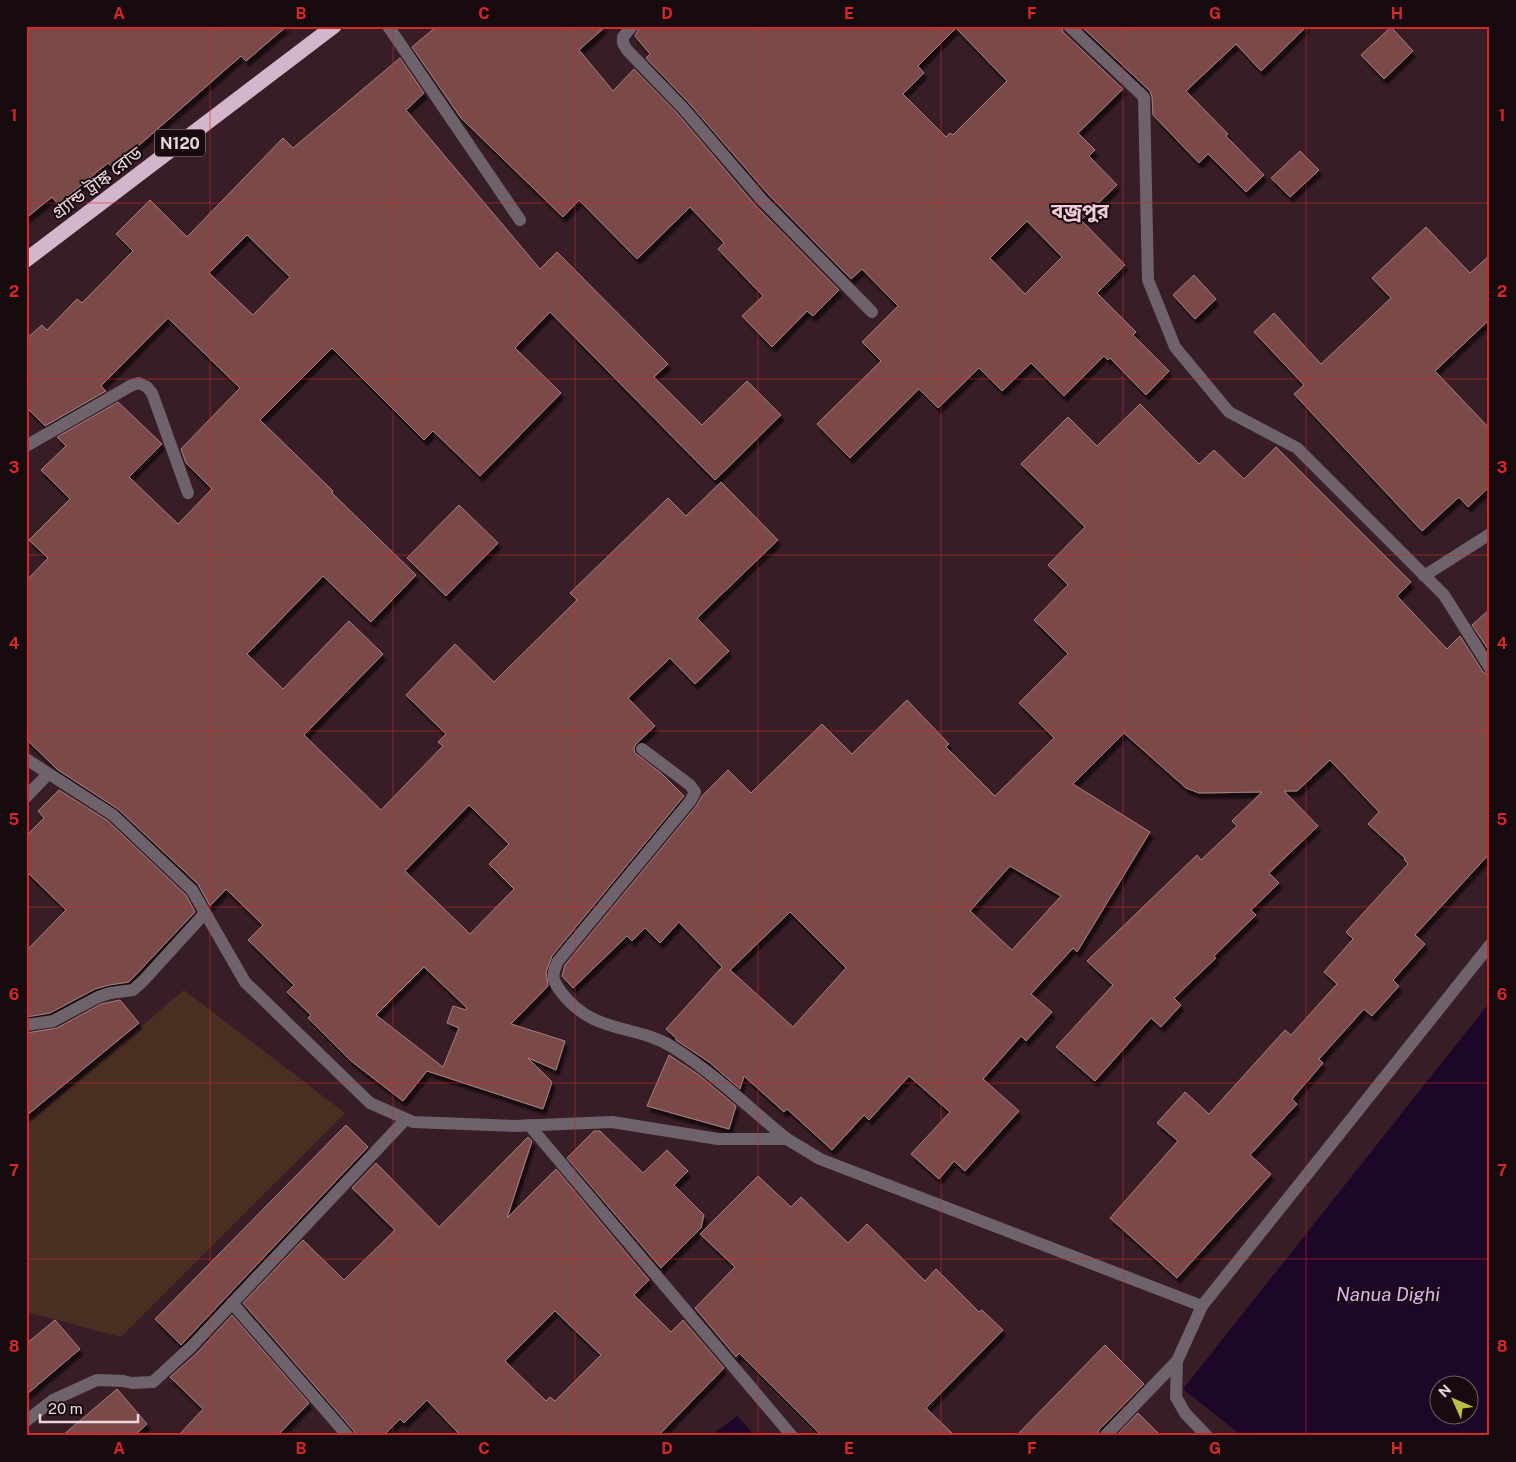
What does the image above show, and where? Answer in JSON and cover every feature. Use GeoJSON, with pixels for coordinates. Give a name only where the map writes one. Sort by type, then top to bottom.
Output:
{"type":"FeatureCollection","features":[{"type":"Feature","properties":{"kind":"highway","name":"গ্র্যান্ড ট্রাঙ্ক রোড"},"geometry":{"type":"LineString","coordinates":[[26,260],[334,26]]}},
{"type":"Feature","properties":{"kind":"street"},"geometry":{"type":"LineString","coordinates":[[388,26],[520,220]]}},
{"type":"Feature","properties":{"kind":"street"},"geometry":{"type":"LineString","coordinates":[[632,26],[623,37],[623,43],[627,50],[683,108],[762,200],[872,312]]}},
{"type":"Feature","properties":{"kind":"street"},"geometry":{"type":"LineString","coordinates":[[1069,26],[1144,97],[1148,280],[1175,347],[1229,412],[1297,448],[1444,595],[1490,668]]}},
{"type":"Feature","properties":{"kind":"street"},"geometry":{"type":"LineString","coordinates":[[26,446],[138,383],[147,387],[152,393],[188,493]]}},
{"type":"Feature","properties":{"kind":"street"},"geometry":{"type":"LineString","coordinates":[[1424,576],[1490,534]]}},
{"type":"Feature","properties":{"kind":"street"},"geometry":{"type":"LineString","coordinates":[[642,749],[690,784],[695,792],[691,800],[558,961],[553,972],[555,984],[575,1008],[592,1019],[623,1030],[645,1035],[673,1047],[787,1139],[820,1159],[1202,1306]]}},
{"type":"Feature","properties":{"kind":"street"},"geometry":{"type":"LineString","coordinates":[[26,760],[112,815],[192,890],[245,982],[370,1103],[413,1122],[514,1126],[612,1122],[718,1139],[787,1139]]}},
{"type":"Feature","properties":{"kind":"street"},"geometry":{"type":"LineString","coordinates":[[26,797],[48,774]]}},
{"type":"Feature","properties":{"kind":"street"},"geometry":{"type":"LineString","coordinates":[[26,1025],[53,1021],[98,997],[110,993],[133,990],[205,913]]}},
{"type":"Feature","properties":{"kind":"street"},"geometry":{"type":"LineString","coordinates":[[1105,1436],[1177,1361],[1202,1306],[1490,945]]}},
{"type":"Feature","properties":{"kind":"street"},"geometry":{"type":"LineString","coordinates":[[26,1422],[52,1400],[97,1380],[132,1383],[153,1382],[191,1347],[406,1119]]}},
{"type":"Feature","properties":{"kind":"street"},"geometry":{"type":"LineString","coordinates":[[529,1125],[792,1436]]}},
{"type":"Feature","properties":{"kind":"street"},"geometry":{"type":"LineString","coordinates":[[232,1302],[348,1436]]}},
{"type":"Feature","properties":{"kind":"street"},"geometry":{"type":"LineString","coordinates":[[1177,1361],[1176,1397],[1185,1414],[1207,1436]]}},
{"type":"Feature","properties":{"kind":"shaded area"},"geometry":{"type":"Polygon","coordinates":[[[184,990],[345,1113],[121,1337],[26,1312],[26,1125],[184,990]]]}},
{"type":"Feature","properties":{"kind":"water","name":"Nanua Dighi"},"geometry":{"type":"Polygon","coordinates":[[[1490,1002],[1490,1436],[1242,1436],[1183,1389],[1490,1002]]]}},
{"type":"Feature","properties":{"kind":"water"},"geometry":{"type":"Polygon","coordinates":[[[737,1416],[755,1436],[710,1436],[737,1416]]]}},
{"type":"Feature","properties":{"kind":"building"},"geometry":{"type":"Polygon","coordinates":[[[26,26],[287,26],[246,61],[241,56],[113,168],[108,163],[58,204],[52,197],[26,218],[26,26]]]}},
{"type":"Feature","properties":{"kind":"building"},"geometry":{"type":"Polygon","coordinates":[[[437,26],[606,26],[579,50],[613,91],[634,69],[677,113],[756,206],[839,290],[813,316],[807,311],[772,347],[742,316],[763,296],[718,249],[724,243],[690,207],[637,259],[579,200],[563,217],[461,118],[412,47],[437,26]]]}},
{"type":"Feature","properties":{"kind":"building"},"geometry":{"type":"Polygon","coordinates":[[[640,26],[1061,26],[1063,32],[1123,89],[1078,133],[1095,150],[1089,156],[1117,185],[1081,220],[1125,265],[1097,293],[1136,332],[1133,335],[1169,371],[1146,395],[1110,358],[1108,360],[1104,356],[1064,396],[1031,363],[1002,391],[979,368],[938,408],[919,389],[850,458],[817,424],[881,361],[862,342],[898,306],[862,269],[851,279],[768,194],[689,103],[646,58],[650,54],[635,36],[640,26]],[[956,28],[918,66],[924,73],[903,94],[946,137],[950,133],[953,135],[1007,81],[956,28]],[[1027,221],[990,258],[1025,294],[1062,257],[1027,221]]]}},
{"type":"Feature","properties":{"kind":"building"},"geometry":{"type":"Polygon","coordinates":[[[1081,26],[1307,26],[1261,71],[1236,44],[1186,91],[1228,134],[1226,136],[1264,175],[1246,192],[1208,154],[1199,163],[1153,115],[1150,91],[1081,26]]]}},
{"type":"Feature","properties":{"kind":"building"},"geometry":{"type":"Polygon","coordinates":[[[1391,27],[1413,51],[1384,79],[1361,55],[1391,27]]]}},
{"type":"Feature","properties":{"kind":"building"},"geometry":{"type":"Polygon","coordinates":[[[400,58],[424,93],[406,110],[540,269],[557,252],[668,364],[654,377],[702,425],[747,381],[781,415],[715,480],[550,312],[515,348],[561,393],[480,476],[433,431],[424,440],[332,348],[260,420],[416,575],[371,622],[323,576],[247,654],[283,689],[349,621],[383,654],[304,735],[381,810],[443,746],[438,742],[446,734],[406,695],[455,644],[494,682],[577,600],[570,593],[668,498],[686,516],[721,482],[778,540],[697,618],[729,651],[695,684],[670,658],[628,698],[655,726],[636,744],[634,748],[635,753],[661,773],[684,796],[552,956],[546,972],[548,986],[511,1024],[565,1041],[556,1070],[528,1058],[552,1082],[543,1109],[427,1071],[403,1101],[351,1061],[308,1018],[311,1015],[287,992],[294,985],[248,940],[263,925],[226,889],[210,906],[198,884],[118,809],[58,770],[26,739],[26,581],[48,558],[29,540],[70,499],[41,470],[66,446],[57,437],[118,402],[162,444],[129,477],[178,524],[212,489],[186,463],[181,449],[240,388],[168,318],[101,386],[106,391],[45,426],[26,407],[26,339],[42,325],[47,330],[77,299],[82,303],[133,251],[116,234],[150,200],[187,237],[283,138],[293,148],[400,58]],[[247,235],[209,273],[253,315],[290,277],[247,235]],[[469,805],[405,871],[470,934],[514,889],[489,864],[509,844],[469,805]],[[424,967],[376,1015],[443,1067],[459,1028],[447,1023],[453,1006],[466,1010],[467,1008],[424,967]]]}},
{"type":"Feature","properties":{"kind":"building"},"geometry":{"type":"Polygon","coordinates":[[[1300,151],[1319,170],[1290,197],[1271,178],[1300,151]]]}},
{"type":"Feature","properties":{"kind":"building"},"geometry":{"type":"Polygon","coordinates":[[[1426,227],[1470,273],[1490,255],[1490,319],[1435,371],[1490,429],[1490,486],[1468,507],[1459,497],[1422,531],[1294,394],[1304,385],[1254,332],[1274,313],[1321,364],[1391,298],[1372,278],[1426,227]]]}},
{"type":"Feature","properties":{"kind":"building"},"geometry":{"type":"Polygon","coordinates":[[[1194,275],[1216,299],[1195,319],[1173,295],[1194,275]]]}},
{"type":"Feature","properties":{"kind":"building"},"geometry":{"type":"Polygon","coordinates":[[[1140,404],[1199,464],[1214,450],[1244,479],[1276,447],[1411,582],[1397,596],[1447,649],[1460,636],[1483,672],[1490,676],[1490,853],[1415,935],[1425,944],[1393,980],[1399,986],[1372,1016],[1364,1009],[1319,1059],[1323,1063],[1292,1099],[1297,1104],[1250,1155],[1271,1174],[1177,1278],[1110,1218],[1178,1141],[1157,1123],[1185,1092],[1209,1114],[1285,1030],[1291,1035],[1337,984],[1324,972],[1353,939],[1346,932],[1408,864],[1405,858],[1368,824],[1379,812],[1330,760],[1297,791],[1284,791],[1318,826],[1269,873],[1279,883],[1251,910],[1256,915],[1214,956],[1216,958],[1174,998],[1181,1005],[1161,1027],[1151,1018],[1095,1081],[1056,1047],[1113,985],[1087,961],[1197,855],[1201,860],[1237,826],[1232,821],[1262,792],[1199,793],[1186,788],[1124,733],[1073,784],[1150,832],[1077,952],[1073,948],[1031,994],[1052,1012],[1026,1041],[1021,1036],[983,1079],[1019,1111],[965,1171],[954,1161],[939,1179],[911,1154],[950,1112],[909,1076],[869,1120],[864,1115],[832,1150],[787,1109],[784,1112],[744,1076],[740,1089],[709,1062],[676,1040],[666,1029],[722,967],[679,922],[660,943],[645,928],[632,941],[627,936],[573,988],[562,976],[565,965],[697,805],[702,796],[728,770],[751,793],[822,724],[852,754],[907,700],[949,744],[946,747],[995,796],[1054,738],[1019,703],[1068,654],[1034,620],[1068,585],[1048,565],[1085,527],[1021,464],[1068,417],[1097,446],[1140,404]],[[1010,866],[970,911],[1012,950],[1061,896],[1010,866]],[[790,912],[730,970],[793,1027],[846,968],[790,912]]]}},
{"type":"Feature","properties":{"kind":"building"},"geometry":{"type":"Polygon","coordinates":[[[459,505],[498,543],[446,596],[407,558],[459,505]]]}},
{"type":"Feature","properties":{"kind":"building"},"geometry":{"type":"Polygon","coordinates":[[[1490,609],[1490,652],[1472,625],[1490,609]]]}},
{"type":"Feature","properties":{"kind":"building"},"geometry":{"type":"Polygon","coordinates":[[[59,790],[108,821],[186,895],[195,912],[129,982],[95,989],[50,1013],[26,1017],[26,951],[66,910],[26,871],[26,836],[44,818],[38,811],[59,790]]]}},
{"type":"Feature","properties":{"kind":"building"},"geometry":{"type":"Polygon","coordinates":[[[120,1000],[139,1023],[26,1116],[26,1033],[57,1028],[101,1004],[120,1000]]]}},
{"type":"Feature","properties":{"kind":"building"},"geometry":{"type":"Polygon","coordinates":[[[669,1055],[699,1075],[736,1106],[729,1129],[647,1106],[669,1055]]]}},
{"type":"Feature","properties":{"kind":"building"},"geometry":{"type":"Polygon","coordinates":[[[346,1125],[368,1147],[181,1345],[155,1319],[346,1125]]]}},
{"type":"Feature","properties":{"kind":"building"},"geometry":{"type":"Polygon","coordinates":[[[594,1131],[600,1131],[643,1173],[667,1150],[688,1171],[674,1185],[704,1215],[701,1228],[661,1268],[567,1158],[594,1131]]]}},
{"type":"Feature","properties":{"kind":"building"},"geometry":{"type":"Polygon","coordinates":[[[528,1137],[532,1141],[507,1218],[556,1169],[649,1280],[634,1295],[671,1332],[683,1320],[724,1368],[658,1436],[461,1436],[427,1400],[404,1423],[400,1419],[383,1436],[356,1436],[354,1431],[243,1303],[303,1240],[344,1280],[395,1230],[352,1188],[376,1163],[439,1227],[528,1137]],[[555,1311],[505,1361],[546,1401],[550,1397],[555,1401],[601,1355],[555,1311]]]}},
{"type":"Feature","properties":{"kind":"building"},"geometry":{"type":"Polygon","coordinates":[[[758,1176],[791,1207],[801,1197],[848,1243],[867,1224],[925,1281],[936,1269],[979,1312],[982,1310],[1003,1330],[926,1408],[955,1436],[822,1436],[739,1353],[736,1357],[695,1308],[735,1267],[700,1234],[758,1176]]]}},
{"type":"Feature","properties":{"kind":"building"},"geometry":{"type":"Polygon","coordinates":[[[232,1315],[309,1403],[277,1436],[178,1436],[203,1409],[170,1377],[197,1353],[232,1315]]]}},
{"type":"Feature","properties":{"kind":"building"},"geometry":{"type":"Polygon","coordinates":[[[55,1320],[80,1349],[26,1395],[26,1344],[55,1320]]]}},
{"type":"Feature","properties":{"kind":"building"},"geometry":{"type":"Polygon","coordinates":[[[1105,1345],[1144,1384],[1099,1430],[1097,1436],[1016,1436],[1105,1345]]]}},
{"type":"Feature","properties":{"kind":"building"},"geometry":{"type":"Polygon","coordinates":[[[117,1389],[147,1424],[134,1436],[62,1436],[117,1389]]]}},
{"type":"Feature","properties":{"kind":"building"},"geometry":{"type":"Polygon","coordinates":[[[1138,1413],[1161,1436],[1116,1436],[1138,1413]]]}},
{"type":"Feature","properties":{"kind":"district","name":"বজ্রপুর"},"geometry":{"type":"Point","coordinates":[1080,211]}}]}
